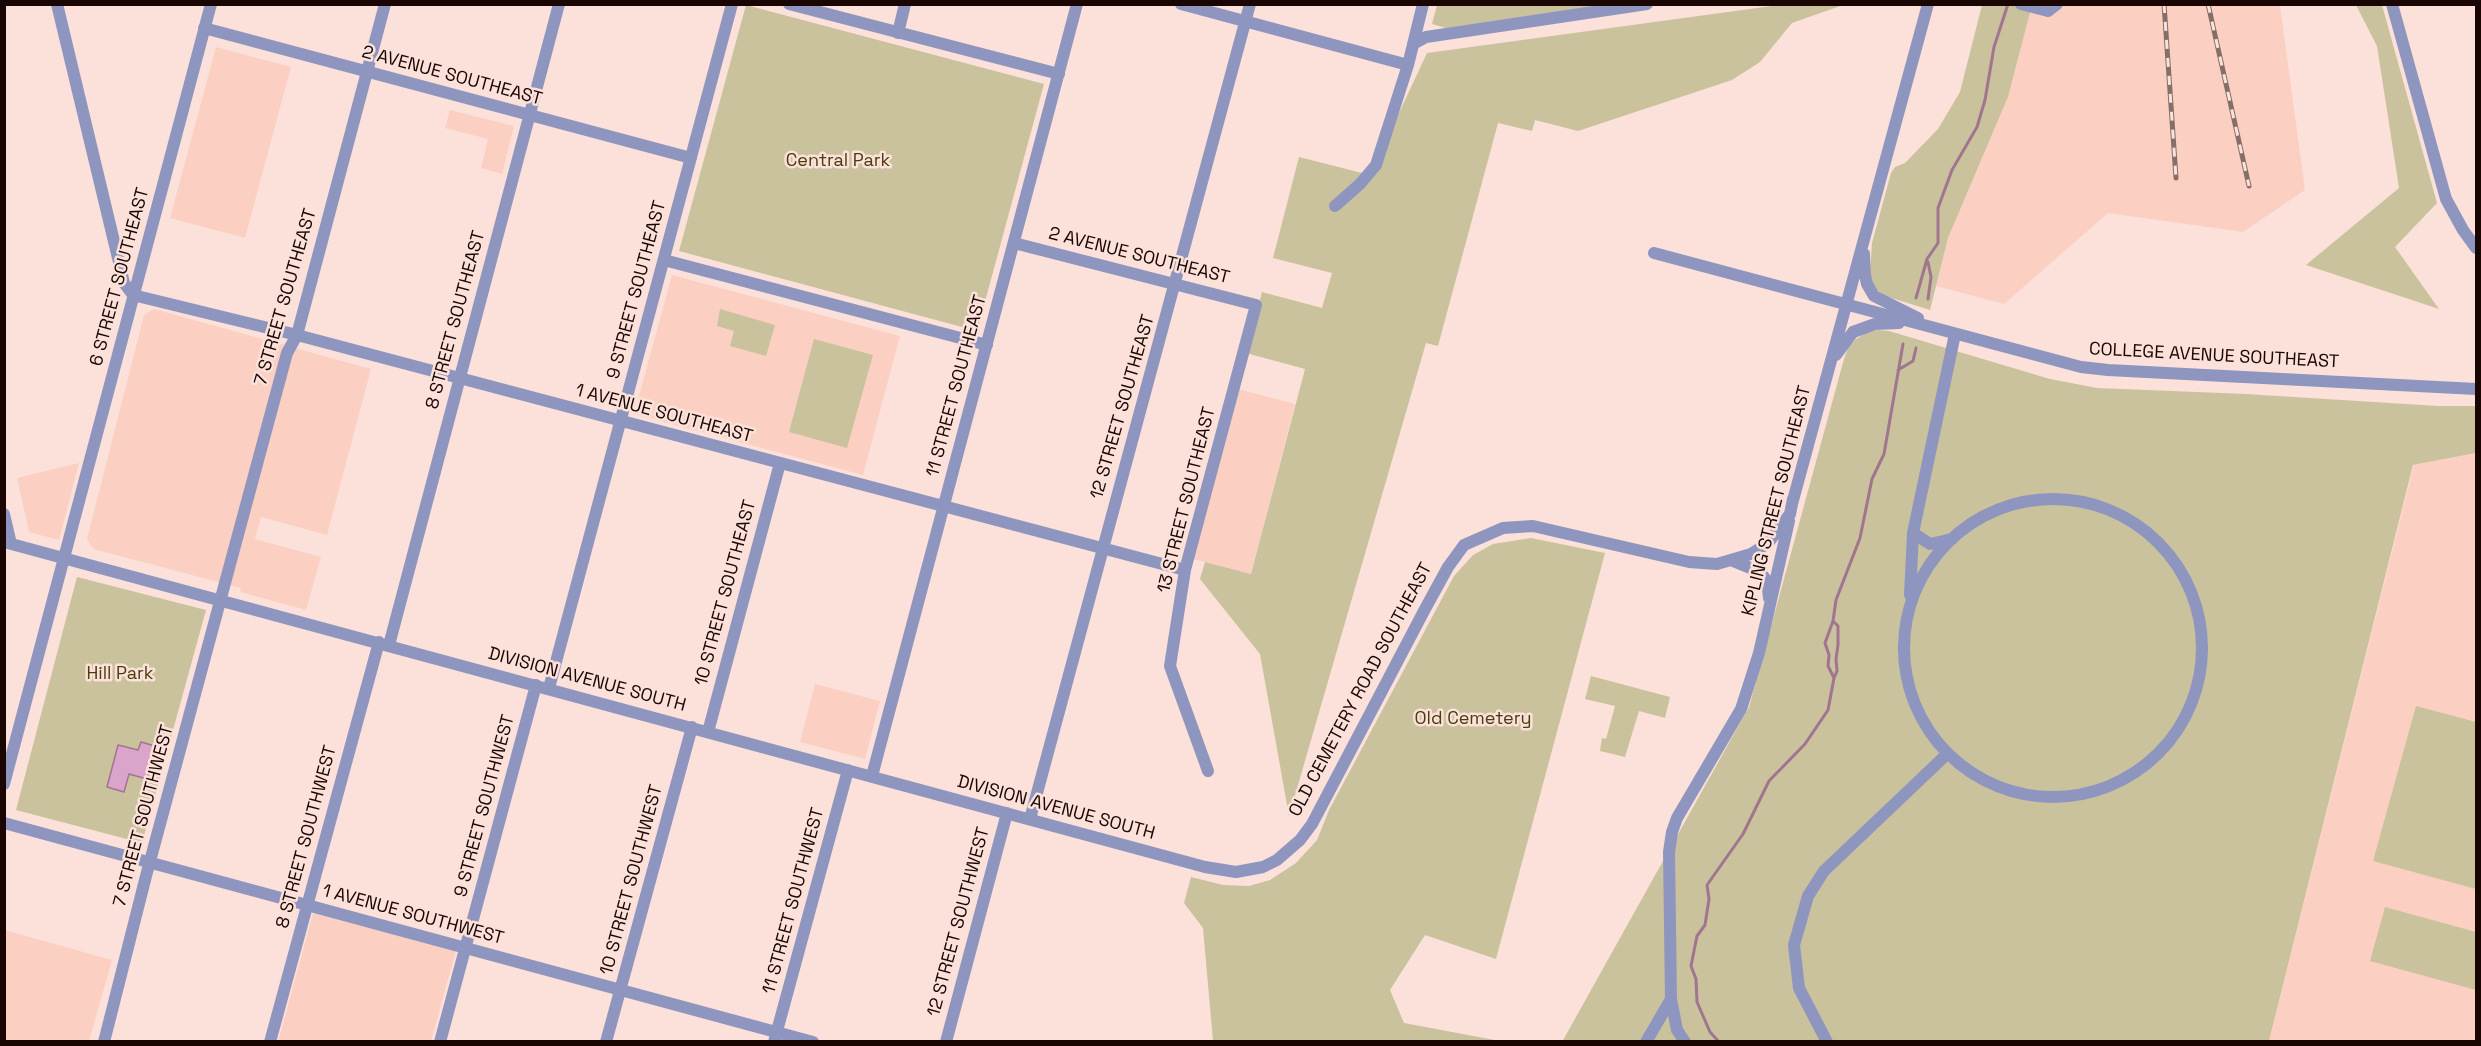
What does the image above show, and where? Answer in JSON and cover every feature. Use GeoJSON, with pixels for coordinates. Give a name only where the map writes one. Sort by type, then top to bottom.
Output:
{"type":"FeatureCollection","features":[{"type":"Feature","properties":{"kind":"street"},"geometry":{"type":"LineString","coordinates":[[57,4],[124,283],[133,295]]}},
{"type":"Feature","properties":{"kind":"street","name":"6 STREET SOUTHEAST"},"geometry":{"type":"LineString","coordinates":[[4,784],[211,4]]}},
{"type":"Feature","properties":{"kind":"street","name":"7 STREET SOUTHEAST"},"geometry":{"type":"LineString","coordinates":[[221,599],[287,353],[297,335],[385,4]]}},
{"type":"Feature","properties":{"kind":"street","name":"8 STREET SOUTHEAST"},"geometry":{"type":"LineString","coordinates":[[384,643],[459,378],[559,4]]}},
{"type":"Feature","properties":{"kind":"street","name":"9 STREET SOUTHEAST"},"geometry":{"type":"LineString","coordinates":[[543,687],[621,421],[732,4]]}},
{"type":"Feature","properties":{"kind":"street"},"geometry":{"type":"LineString","coordinates":[[789,4],[1059,74]]}},
{"type":"Feature","properties":{"kind":"street"},"geometry":{"type":"LineString","coordinates":[[898,33],[905,4]]}},
{"type":"Feature","properties":{"kind":"street","name":"11 STREET SOUTHEAST"},"geometry":{"type":"LineString","coordinates":[[872,776],[1077,4]]}},
{"type":"Feature","properties":{"kind":"street"},"geometry":{"type":"LineString","coordinates":[[1181,4],[1408,65]]}},
{"type":"Feature","properties":{"kind":"street","name":"12 STREET SOUTHEAST"},"geometry":{"type":"LineString","coordinates":[[1030,819],[1250,4]]}},
{"type":"Feature","properties":{"kind":"street"},"geometry":{"type":"LineString","coordinates":[[1335,206],[1360,184],[1376,165],[1408,65],[1424,4]]}},
{"type":"Feature","properties":{"kind":"street"},"geometry":{"type":"LineString","coordinates":[[1413,44],[1426,37],[1647,4]]}},
{"type":"Feature","properties":{"kind":"street","name":"KIPLING STREET SOUTHEAST"},"geometry":{"type":"LineString","coordinates":[[1677,1030],[1671,999],[1669,852],[1672,832],[1677,818],[1741,709],[1770,608],[1793,499],[1928,4]]}},
{"type":"Feature","properties":{"kind":"street"},"geometry":{"type":"LineString","coordinates":[[2024,5],[2048,11],[2057,4]]}},
{"type":"Feature","properties":{"kind":"street"},"geometry":{"type":"LineString","coordinates":[[2392,4],[2446,199],[2454,216],[2476,248]]}},
{"type":"Feature","properties":{"kind":"street","name":"2 AVENUE SOUTHEAST"},"geometry":{"type":"LineString","coordinates":[[204,28],[691,158]]}},
{"type":"Feature","properties":{"kind":"street"},"geometry":{"type":"LineString","coordinates":[[1866,232],[1863,261],[1867,284],[1874,296],[1950,333],[1913,533],[1910,602],[1902,643],[1906,684],[1921,722],[1946,755],[1981,781],[2022,796],[2066,798],[2108,788],[2146,766],[2176,734],[2195,695],[2203,652],[2198,608],[2180,568],[2152,535],[2115,511],[2073,499],[2029,500],[1988,513],[1952,539],[1926,567],[1910,602]]}},
{"type":"Feature","properties":{"kind":"street","name":"2 AVENUE SOUTHEAST"},"geometry":{"type":"LineString","coordinates":[[1014,243],[1256,305]]}},
{"type":"Feature","properties":{"kind":"street","name":"COLLEGE AVENUE SOUTHEAST"},"geometry":{"type":"LineString","coordinates":[[1654,253],[2058,362],[2108,370],[2476,389]]}},
{"type":"Feature","properties":{"kind":"street"},"geometry":{"type":"LineString","coordinates":[[664,260],[987,345]]}},
{"type":"Feature","properties":{"kind":"street","name":"1 AVENUE SOUTHEAST"},"geometry":{"type":"LineString","coordinates":[[133,295],[297,335],[1185,570]]}},
{"type":"Feature","properties":{"kind":"street","name":"13 STREET SOUTHEAST"},"geometry":{"type":"LineString","coordinates":[[1208,771],[1170,666],[1185,570],[1256,305]]}},
{"type":"Feature","properties":{"kind":"street"},"geometry":{"type":"LineString","coordinates":[[1830,366],[1853,332],[1875,324],[1914,323]]}},
{"type":"Feature","properties":{"kind":"street","name":"COLLEGE AVENUE SOUTHEAST"},"geometry":{"type":"LineString","coordinates":[[2444,386],[2476,382]]}},
{"type":"Feature","properties":{"kind":"street","name":"10 STREET SOUTHEAST"},"geometry":{"type":"LineString","coordinates":[[708,732],[780,463]]}},
{"type":"Feature","properties":{"kind":"street"},"geometry":{"type":"LineString","coordinates":[[1733,561],[1751,554],[1768,543],[1790,514],[1793,499]]}},
{"type":"Feature","properties":{"kind":"street"},"geometry":{"type":"LineString","coordinates":[[4,514],[8,543]]}},
{"type":"Feature","properties":{"kind":"street","name":"OLD CEMETERY ROAD SOUTHEAST"},"geometry":{"type":"LineString","coordinates":[[1159,854],[1228,871],[1263,867],[1277,860],[1300,840],[1312,824],[1448,567],[1464,545],[1503,528],[1517,526],[1550,529],[1689,562],[1717,564],[1733,561]]}},
{"type":"Feature","properties":{"kind":"street"},"geometry":{"type":"LineString","coordinates":[[1913,533],[1930,544],[1952,539]]}},
{"type":"Feature","properties":{"kind":"street","name":"DIVISION AVENUE SOUTH"},"geometry":{"type":"LineString","coordinates":[[8,543],[1159,854]]}},
{"type":"Feature","properties":{"kind":"street"},"geometry":{"type":"LineString","coordinates":[[1733,561],[1760,572],[1767,581],[1770,608]]}},
{"type":"Feature","properties":{"kind":"street","name":"7 STREET SOUTHWEST"},"geometry":{"type":"LineString","coordinates":[[104,1041],[221,599]]}},
{"type":"Feature","properties":{"kind":"street","name":"8 STREET SOUTHWEST"},"geometry":{"type":"LineString","coordinates":[[270,1041],[307,905],[384,643]]}},
{"type":"Feature","properties":{"kind":"street","name":"9 STREET SOUTHWEST"},"geometry":{"type":"LineString","coordinates":[[440,1041],[465,948],[543,687]]}},
{"type":"Feature","properties":{"kind":"street","name":"10 STREET SOUTHWEST"},"geometry":{"type":"LineString","coordinates":[[606,1041],[692,727]]}},
{"type":"Feature","properties":{"kind":"street"},"geometry":{"type":"LineString","coordinates":[[1827,1041],[1799,988],[1794,945],[1808,896],[1824,871],[1946,755]]}},
{"type":"Feature","properties":{"kind":"street","name":"11 STREET SOUTHWEST"},"geometry":{"type":"LineString","coordinates":[[775,1037],[848,770]]}},
{"type":"Feature","properties":{"kind":"street","name":"12 STREET SOUTHWEST"},"geometry":{"type":"LineString","coordinates":[[946,1041],[1007,813]]}},
{"type":"Feature","properties":{"kind":"street","name":"1 AVENUE SOUTHWEST"},"geometry":{"type":"LineString","coordinates":[[4,823],[621,990],[775,1037],[813,1041]]}},
{"type":"Feature","properties":{"kind":"street"},"geometry":{"type":"LineString","coordinates":[[1646,1041],[1671,999]]}},
{"type":"Feature","properties":{"kind":"street"},"geometry":{"type":"LineString","coordinates":[[1656,1026],[1677,1030],[1685,1041]]}},
{"type":"Feature","properties":{"kind":"shaded area"},"geometry":{"type":"Polygon","coordinates":[[[2032,5],[2280,5],[2305,190],[2243,232],[2108,213],[2004,304],[1936,286],[1948,238],[2008,97],[2032,5]]]}},
{"type":"Feature","properties":{"kind":"shaded area"},"geometry":{"type":"Polygon","coordinates":[[[216,47],[291,67],[245,238],[170,218],[216,47]]]}},
{"type":"Feature","properties":{"kind":"shaded area"},"geometry":{"type":"Polygon","coordinates":[[[450,110],[514,126],[502,174],[481,168],[488,139],[445,128],[450,110]]]}},
{"type":"Feature","properties":{"kind":"shaded area"},"geometry":{"type":"Polygon","coordinates":[[[672,275],[900,336],[863,475],[634,414],[672,275]]]}},
{"type":"Feature","properties":{"kind":"shaded area"},"geometry":{"type":"Polygon","coordinates":[[[154,309],[371,369],[327,535],[261,517],[255,539],[321,557],[306,610],[240,592],[241,588],[93,549],[87,539],[144,315],[154,309]]]}},
{"type":"Feature","properties":{"kind":"shaded area"},"geometry":{"type":"Polygon","coordinates":[[[1238,389],[1295,404],[1251,574],[1193,559],[1238,389]]]}},
{"type":"Feature","properties":{"kind":"shaded area"},"geometry":{"type":"Polygon","coordinates":[[[2476,453],[2476,1041],[2269,1042],[2414,465],[2476,453]]]}},
{"type":"Feature","properties":{"kind":"shaded area"},"geometry":{"type":"Polygon","coordinates":[[[79,463],[59,540],[29,532],[17,478],[79,463]]]}},
{"type":"Feature","properties":{"kind":"shaded area"},"geometry":{"type":"Polygon","coordinates":[[[815,684],[880,701],[865,759],[800,742],[815,684]]]}},
{"type":"Feature","properties":{"kind":"shaded area"},"geometry":{"type":"Polygon","coordinates":[[[141,742],[155,746],[147,779],[129,774],[124,792],[107,787],[118,745],[138,750],[141,742]]]}},
{"type":"Feature","properties":{"kind":"shaded area"},"geometry":{"type":"Polygon","coordinates":[[[313,913],[456,951],[431,1041],[278,1042],[313,913]]]}},
{"type":"Feature","properties":{"kind":"shaded area"},"geometry":{"type":"Polygon","coordinates":[[[5,930],[112,960],[89,1041],[5,1041],[5,930]]]}},
{"type":"Feature","properties":{"kind":"green space","name":"Central Park"},"geometry":{"type":"Polygon","coordinates":[[[746,5],[1044,84],[977,331],[679,251],[746,5]]]}},
{"type":"Feature","properties":{"kind":"green space"},"geometry":{"type":"Polygon","coordinates":[[[1437,5],[1604,5],[1446,28],[1432,24],[1437,5]]]}},
{"type":"Feature","properties":{"kind":"green space"},"geometry":{"type":"Polygon","coordinates":[[[1779,5],[1843,5],[1792,23],[1760,62],[1732,80],[1578,131],[1535,120],[1532,131],[1498,123],[1438,346],[1426,343],[1289,816],[1260,654],[1200,579],[1205,562],[1251,574],[1305,369],[1246,353],[1262,292],[1322,308],[1332,273],[1273,258],[1299,157],[1370,175],[1427,53],[1779,5]]]}},
{"type":"Feature","properties":{"kind":"green space"},"geometry":{"type":"Polygon","coordinates":[[[1982,5],[2032,5],[2008,97],[1948,238],[1930,310],[1882,295],[1873,285],[1870,274],[1872,243],[1891,173],[1895,167],[1905,163],[1938,129],[1960,92],[1982,5]]]}},
{"type":"Feature","properties":{"kind":"green space"},"geometry":{"type":"Polygon","coordinates":[[[2356,5],[2382,5],[2437,203],[2395,247],[2439,309],[2306,265],[2399,188],[2377,46],[2356,5]]]}},
{"type":"Feature","properties":{"kind":"green space"},"geometry":{"type":"Polygon","coordinates":[[[720,309],[775,325],[766,356],[730,346],[734,331],[717,326],[720,309]]]}},
{"type":"Feature","properties":{"kind":"green space"},"geometry":{"type":"Polygon","coordinates":[[[1878,330],[1889,331],[2050,379],[2097,388],[2246,394],[2438,406],[2476,406],[2476,453],[2413,465],[2269,1041],[1562,1042],[1749,707],[1844,359],[1848,348],[1856,339],[1878,330]]]}},
{"type":"Feature","properties":{"kind":"green space"},"geometry":{"type":"Polygon","coordinates":[[[814,339],[873,355],[847,448],[789,432],[814,339]]]}},
{"type":"Feature","properties":{"kind":"green space","name":"Old Cemetery"},"geometry":{"type":"Polygon","coordinates":[[[1531,538],[1605,553],[1496,959],[1425,935],[1390,990],[1404,1023],[1500,1041],[1213,1041],[1203,928],[1184,903],[1191,877],[1223,885],[1249,886],[1270,880],[1296,863],[1317,840],[1329,810],[1454,576],[1473,555],[1493,544],[1531,538]]]}},
{"type":"Feature","properties":{"kind":"green space","name":"Hill Park"},"geometry":{"type":"Polygon","coordinates":[[[77,577],[206,610],[142,843],[16,810],[77,577]]]}},
{"type":"Feature","properties":{"kind":"green space"},"geometry":{"type":"Polygon","coordinates":[[[1591,676],[1670,697],[1665,718],[1639,711],[1625,757],[1600,751],[1602,738],[1606,739],[1615,706],[1585,699],[1591,676]]]}},
{"type":"Feature","properties":{"kind":"green space"},"geometry":{"type":"Polygon","coordinates":[[[2416,706],[2476,722],[2476,889],[2373,861],[2416,706]]]}},
{"type":"Feature","properties":{"kind":"green space"},"geometry":{"type":"Polygon","coordinates":[[[2385,907],[2476,932],[2476,990],[2370,961],[2385,907]]]}},
{"type":"Feature","properties":{"kind":"waterway"},"geometry":{"type":"LineString","coordinates":[[1916,298],[1927,259],[1938,243],[1938,208],[1952,170],[1977,127],[1985,100],[1994,47],[2008,4]]}},
{"type":"Feature","properties":{"kind":"waterway"},"geometry":{"type":"LineString","coordinates":[[1928,262],[1931,277],[1928,299]]}},
{"type":"Feature","properties":{"kind":"waterway"},"geometry":{"type":"LineString","coordinates":[[1719,1042],[1710,1032],[1697,1002],[1696,979],[1691,966],[1697,936],[1705,925],[1709,899],[1707,885],[1743,834],[1769,781],[1805,744],[1828,710],[1834,678],[1828,666],[1829,655],[1825,643],[1833,621],[1836,600],[1860,538],[1872,479],[1884,454],[1903,344]]}},
{"type":"Feature","properties":{"kind":"waterway"},"geometry":{"type":"LineString","coordinates":[[1898,370],[1913,361],[1916,348]]}},
{"type":"Feature","properties":{"kind":"waterway"},"geometry":{"type":"LineString","coordinates":[[1833,621],[1838,626],[1837,671],[1834,678]]}},
{"type":"Feature","properties":{"kind":"railway"},"geometry":{"type":"LineString","coordinates":[[2164,4],[2176,178]]}},
{"type":"Feature","properties":{"kind":"railway"},"geometry":{"type":"LineString","coordinates":[[2208,4],[2249,186]]}}]}
